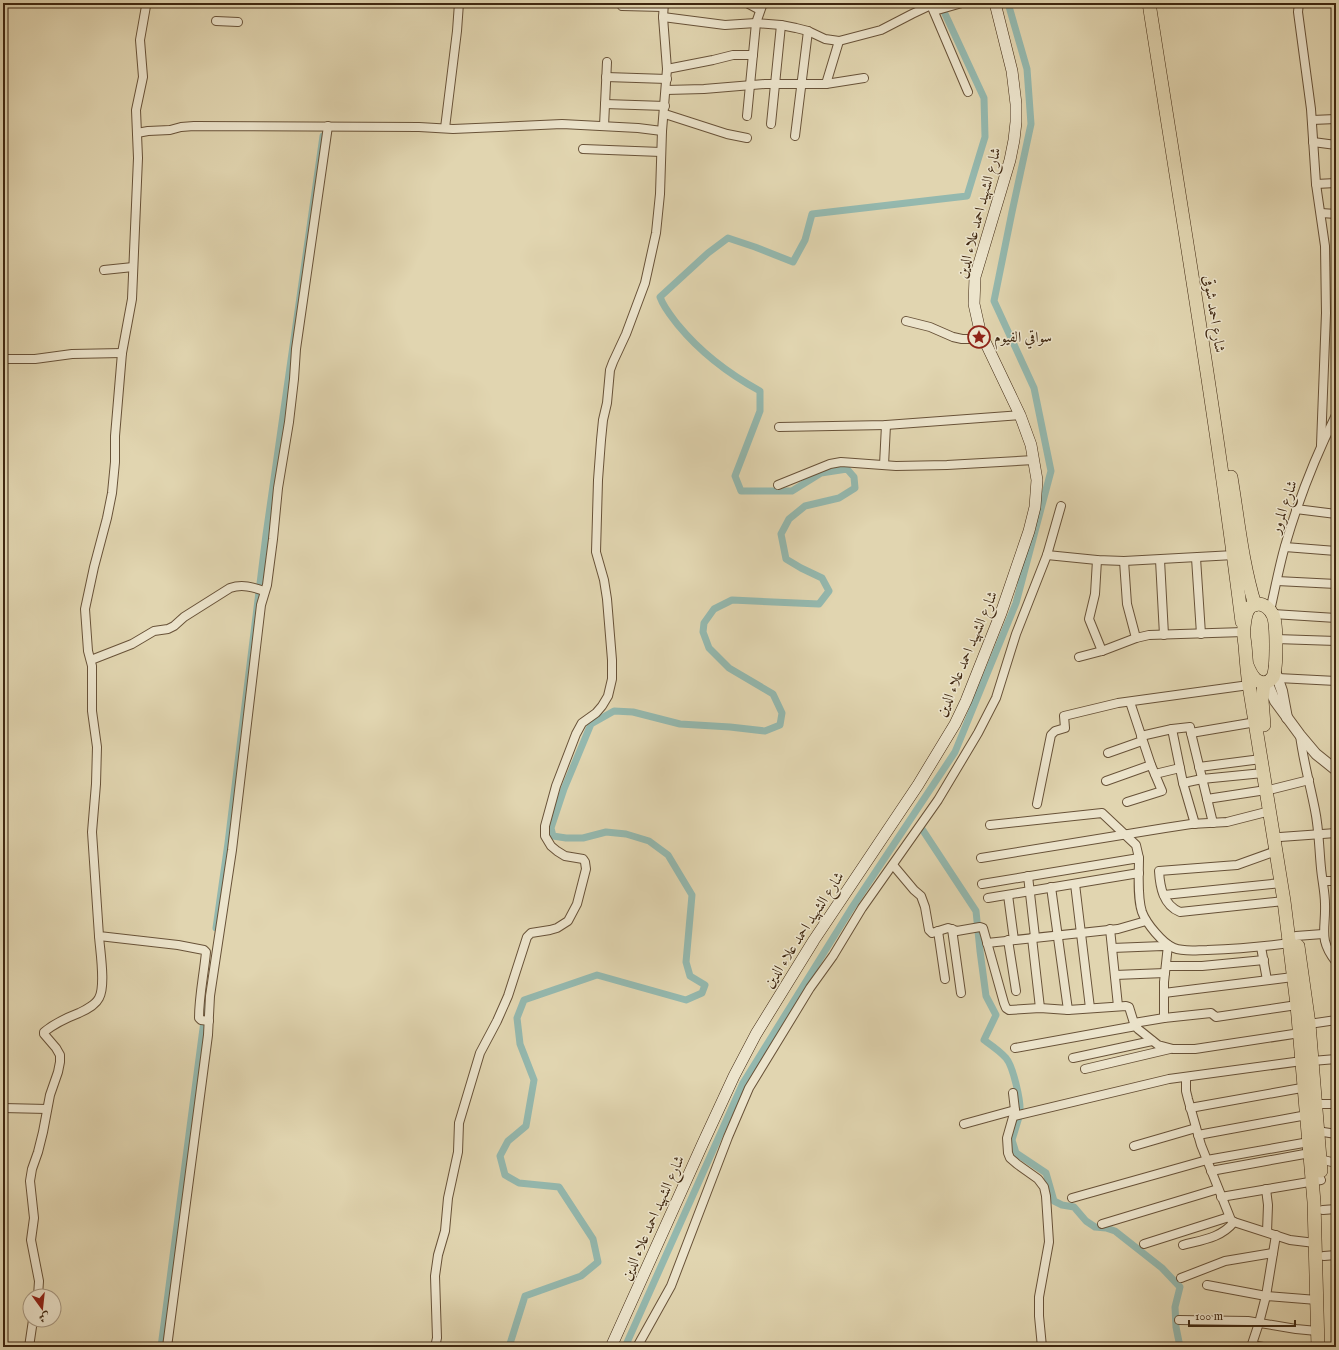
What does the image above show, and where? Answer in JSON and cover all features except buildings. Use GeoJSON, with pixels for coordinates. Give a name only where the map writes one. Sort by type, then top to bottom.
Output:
{"type":"FeatureCollection","features":[{"type":"Feature","properties":{"kind":"main road","name":"شارع الشهيد احمد علاء الدين"},"geometry":{"type":"LineString","coordinates":[[611,1347],[734,1076],[756,1034],[814,940],[918,785],[955,724],[1012,584],[1029,531],[1035,507],[1037,480],[1031,445],[1020,415],[983,339],[976,318],[974,304],[975,277],[1010,160],[1016,122],[1016,104],[1012,71],[994,3]]}},
{"type":"Feature","properties":{"kind":"main road","name":"شارع احمد شوقى"},"geometry":{"type":"LineString","coordinates":[[1149,3],[1234,556],[1249,685],[1261,759],[1269,789]]}},
{"type":"Feature","properties":{"kind":"main road","name":"شارع احمد شوقى"},"geometry":{"type":"LineString","coordinates":[[1156,3],[1243,551],[1255,604]]}},
{"type":"Feature","properties":{"kind":"main road"},"geometry":{"type":"LineString","coordinates":[[1243,631],[1245,619],[1251,606],[1255,604],[1265,606],[1271,612],[1276,639],[1271,678],[1262,705],[1270,811],[1281,883],[1287,906]]}},
{"type":"Feature","properties":{"kind":"main road"},"geometry":{"type":"LineString","coordinates":[[1247,666],[1255,679],[1261,682],[1271,678]]}},
{"type":"Feature","properties":{"kind":"main road"},"geometry":{"type":"LineString","coordinates":[[1269,789],[1280,837],[1287,906],[1293,940],[1307,1004],[1304,1029]]}},
{"type":"Feature","properties":{"kind":"main road"},"geometry":{"type":"LineString","coordinates":[[1293,940],[1293,977],[1297,1005],[1304,1029],[1309,1087],[1309,1108],[1317,1181],[1315,1243],[1318,1347]]}},
{"type":"Feature","properties":{"kind":"main road"},"geometry":{"type":"LineString","coordinates":[[1309,1108],[1317,1130],[1313,1151]]}},
{"type":"Feature","properties":{"kind":"main road"},"geometry":{"type":"LineString","coordinates":[[1317,1181],[1330,1209],[1330,1255],[1326,1347]]}},
{"type":"Feature","properties":{"kind":"street"},"geometry":{"type":"LineString","coordinates":[[445,128],[457,32],[459,3]]}},
{"type":"Feature","properties":{"kind":"street"},"geometry":{"type":"LineString","coordinates":[[747,3],[762,7],[756,23],[747,116]]}},
{"type":"Feature","properties":{"kind":"street"},"geometry":{"type":"LineString","coordinates":[[663,17],[725,25],[756,23],[781,25],[808,32],[825,39],[839,41],[881,30],[912,14],[934,7],[962,3]]}},
{"type":"Feature","properties":{"kind":"street"},"geometry":{"type":"LineString","coordinates":[[1298,3],[1312,120],[1316,184],[1325,246],[1326,353],[1321,445]]}},
{"type":"Feature","properties":{"kind":"street"},"geometry":{"type":"LineString","coordinates":[[434,1347],[437,1338],[435,1276],[438,1255],[445,1231],[448,1198],[458,1152],[459,1123],[480,1052],[497,1021],[508,996],[527,937],[531,933],[557,928],[568,921],[577,904],[586,869],[586,862],[583,859],[565,856],[551,846],[545,836],[545,826],[556,786],[576,734],[582,723],[596,713],[602,706],[608,696],[610,687],[612,660],[607,599],[604,580],[596,552],[598,480],[601,440],[603,420],[607,403],[610,370],[626,334],[645,283],[656,233],[660,194],[662,131],[667,79],[663,17],[664,5],[622,6]]}},
{"type":"Feature","properties":{"kind":"street"},"geometry":{"type":"LineString","coordinates":[[39,1288],[39,1281],[31,1240],[34,1218],[30,1181],[60,1062],[60,1055],[44,1032],[57,1022],[81,1012],[98,1000],[102,993],[103,984],[98,936],[92,832],[98,747],[92,711],[92,666],[87,644],[86,609],[94,567],[112,499],[115,436],[122,353],[130,309],[133,267],[138,158],[136,110],[143,77],[140,40],[146,6]]}},
{"type":"Feature","properties":{"kind":"street"},"geometry":{"type":"LineString","coordinates":[[934,7],[968,92]]}},
{"type":"Feature","properties":{"kind":"street"},"geometry":{"type":"LineString","coordinates":[[216,21],[238,22]]}},
{"type":"Feature","properties":{"kind":"street"},"geometry":{"type":"LineString","coordinates":[[771,124],[781,25]]}},
{"type":"Feature","properties":{"kind":"street"},"geometry":{"type":"LineString","coordinates":[[795,136],[808,32]]}},
{"type":"Feature","properties":{"kind":"street"},"geometry":{"type":"LineString","coordinates":[[826,84],[839,41]]}},
{"type":"Feature","properties":{"kind":"street"},"geometry":{"type":"LineString","coordinates":[[667,69],[713,60],[733,54],[753,55]]}},
{"type":"Feature","properties":{"kind":"street"},"geometry":{"type":"LineString","coordinates":[[604,126],[607,62]]}},
{"type":"Feature","properties":{"kind":"street"},"geometry":{"type":"LineString","coordinates":[[606,77],[667,79]]}},
{"type":"Feature","properties":{"kind":"street"},"geometry":{"type":"LineString","coordinates":[[666,90],[704,89],[749,84],[826,84],[864,78]]}},
{"type":"Feature","properties":{"kind":"street"},"geometry":{"type":"LineString","coordinates":[[605,104],[665,110],[727,134],[746,138]]}},
{"type":"Feature","properties":{"kind":"street"},"geometry":{"type":"LineString","coordinates":[[1312,120],[1336,118]]}},
{"type":"Feature","properties":{"kind":"street"},"geometry":{"type":"LineString","coordinates":[[137,133],[194,126],[420,127],[453,129],[549,124],[604,126],[662,131]]}},
{"type":"Feature","properties":{"kind":"street"},"geometry":{"type":"LineString","coordinates":[[91,660],[132,644],[154,631],[168,629],[174,626],[184,617],[230,588],[238,586],[260,590],[267,585],[278,488],[289,422],[296,349],[328,126]]}},
{"type":"Feature","properties":{"kind":"street"},"geometry":{"type":"LineString","coordinates":[[1313,142],[1336,145]]}},
{"type":"Feature","properties":{"kind":"street"},"geometry":{"type":"LineString","coordinates":[[583,149],[661,152]]}},
{"type":"Feature","properties":{"kind":"street"},"geometry":{"type":"LineString","coordinates":[[1316,184],[1336,183]]}},
{"type":"Feature","properties":{"kind":"street"},"geometry":{"type":"LineString","coordinates":[[1321,213],[1336,214]]}},
{"type":"Feature","properties":{"kind":"street"},"geometry":{"type":"LineString","coordinates":[[104,270],[133,267]]}},
{"type":"Feature","properties":{"kind":"street"},"geometry":{"type":"LineString","coordinates":[[906,320],[930,327],[953,337],[962,339],[983,339]]}},
{"type":"Feature","properties":{"kind":"street"},"geometry":{"type":"LineString","coordinates":[[3,359],[35,359],[72,354],[122,353]]}},
{"type":"Feature","properties":{"kind":"street"},"geometry":{"type":"LineString","coordinates":[[779,427],[886,425],[1020,415]]}},
{"type":"Feature","properties":{"kind":"street","name":"شارع المرور"},"geometry":{"type":"LineString","coordinates":[[1271,612],[1285,547],[1296,509],[1321,445],[1336,415]]}},
{"type":"Feature","properties":{"kind":"street"},"geometry":{"type":"LineString","coordinates":[[884,465],[886,425]]}},
{"type":"Feature","properties":{"kind":"street"},"geometry":{"type":"LineString","coordinates":[[778,485],[830,464],[841,462],[884,465],[946,465],[1034,460]]}},
{"type":"Feature","properties":{"kind":"street"},"geometry":{"type":"LineString","coordinates":[[637,1347],[671,1286],[725,1143],[749,1088],[805,995],[833,956],[862,908],[938,800],[978,733],[996,698],[1016,634],[1047,555],[1061,506]]}},
{"type":"Feature","properties":{"kind":"street"},"geometry":{"type":"LineString","coordinates":[[1296,509],[1336,514]]}},
{"type":"Feature","properties":{"kind":"street"},"geometry":{"type":"LineString","coordinates":[[1285,547],[1336,551]]}},
{"type":"Feature","properties":{"kind":"street"},"geometry":{"type":"LineString","coordinates":[[1047,555],[1124,561],[1234,556]]}},
{"type":"Feature","properties":{"kind":"street"},"geometry":{"type":"LineString","coordinates":[[1196,558],[1201,634]]}},
{"type":"Feature","properties":{"kind":"street"},"geometry":{"type":"LineString","coordinates":[[1097,560],[1095,594],[1089,613],[1089,619],[1102,651]]}},
{"type":"Feature","properties":{"kind":"street"},"geometry":{"type":"LineString","coordinates":[[1160,560],[1164,635]]}},
{"type":"Feature","properties":{"kind":"street"},"geometry":{"type":"LineString","coordinates":[[1124,561],[1127,604],[1136,638]]}},
{"type":"Feature","properties":{"kind":"street"},"geometry":{"type":"LineString","coordinates":[[1277,581],[1336,584]]}},
{"type":"Feature","properties":{"kind":"street"},"geometry":{"type":"LineString","coordinates":[[167,1347],[186,1199],[192,1165],[206,1021],[232,850],[261,605],[260,590]]}},
{"type":"Feature","properties":{"kind":"street"},"geometry":{"type":"LineString","coordinates":[[1271,612],[1336,618]]}},
{"type":"Feature","properties":{"kind":"street"},"geometry":{"type":"LineString","coordinates":[[1079,657],[1149,635],[1201,634],[1243,631]]}},
{"type":"Feature","properties":{"kind":"street"},"geometry":{"type":"LineString","coordinates":[[1276,639],[1336,641]]}},
{"type":"Feature","properties":{"kind":"street"},"geometry":{"type":"LineString","coordinates":[[1336,682],[1271,678],[1275,701],[1287,718],[1316,754],[1336,770]]}},
{"type":"Feature","properties":{"kind":"street"},"geometry":{"type":"LineString","coordinates":[[1037,804],[1051,735],[1055,731],[1065,728],[1064,716],[1130,702],[1249,685]]}},
{"type":"Feature","properties":{"kind":"street"},"geometry":{"type":"LineString","coordinates":[[1127,802],[1162,791],[1151,765],[1130,702]]}},
{"type":"Feature","properties":{"kind":"street"},"geometry":{"type":"LineString","coordinates":[[1191,733],[1256,722]]}},
{"type":"Feature","properties":{"kind":"street"},"geometry":{"type":"LineString","coordinates":[[1108,753],[1142,738],[1172,729],[1190,727],[1213,823]]}},
{"type":"Feature","properties":{"kind":"street"},"geometry":{"type":"LineString","coordinates":[[1172,729],[1183,782],[1194,824]]}},
{"type":"Feature","properties":{"kind":"street"},"geometry":{"type":"LineString","coordinates":[[1300,735],[1303,758],[1316,811],[1319,835],[1325,903],[1323,934],[1324,943],[1327,950],[1336,962]]}},
{"type":"Feature","properties":{"kind":"street"},"geometry":{"type":"LineString","coordinates":[[1199,766],[1261,759]]}},
{"type":"Feature","properties":{"kind":"street"},"geometry":{"type":"LineString","coordinates":[[1106,780],[1151,765]]}},
{"type":"Feature","properties":{"kind":"street"},"geometry":{"type":"LineString","coordinates":[[1155,774],[1180,768]]}},
{"type":"Feature","properties":{"kind":"street"},"geometry":{"type":"LineString","coordinates":[[1183,782],[1264,773]]}},
{"type":"Feature","properties":{"kind":"street"},"geometry":{"type":"LineString","coordinates":[[1207,799],[1269,789],[1309,780]]}},
{"type":"Feature","properties":{"kind":"street"},"geometry":{"type":"LineString","coordinates":[[981,858],[1194,824],[1236,820],[1270,811]]}},
{"type":"Feature","properties":{"kind":"street"},"geometry":{"type":"LineString","coordinates":[[990,825],[1102,813],[1136,846],[1139,858],[1141,907],[1146,921],[1168,945],[1180,950],[1261,947],[1323,934]]}},
{"type":"Feature","properties":{"kind":"street"},"geometry":{"type":"LineString","coordinates":[[1280,837],[1336,833]]}},
{"type":"Feature","properties":{"kind":"street"},"geometry":{"type":"LineString","coordinates":[[1276,851],[1237,865],[1159,871],[1161,888],[1169,905],[1180,912],[1287,906]]}},
{"type":"Feature","properties":{"kind":"street"},"geometry":{"type":"LineString","coordinates":[[982,884],[1139,858]]}},
{"type":"Feature","properties":{"kind":"street"},"geometry":{"type":"LineString","coordinates":[[893,865],[921,896],[925,907],[930,932],[938,932],[948,928],[957,931],[978,927],[983,930],[1006,1008],[1009,1010],[1040,1008],[1068,1010],[1126,1006],[1129,1007],[1135,1024],[1152,1041],[1158,1045],[1173,1049]]}},
{"type":"Feature","properties":{"kind":"street"},"geometry":{"type":"LineString","coordinates":[[988,898],[1139,873]]}},
{"type":"Feature","properties":{"kind":"street"},"geometry":{"type":"LineString","coordinates":[[1028,876],[1040,1008]]}},
{"type":"Feature","properties":{"kind":"street"},"geometry":{"type":"LineString","coordinates":[[1323,881],[1336,881]]}},
{"type":"Feature","properties":{"kind":"street"},"geometry":{"type":"LineString","coordinates":[[1164,895],[1281,883]]}},
{"type":"Feature","properties":{"kind":"street"},"geometry":{"type":"LineString","coordinates":[[1075,884],[1090,1008]]}},
{"type":"Feature","properties":{"kind":"street"},"geometry":{"type":"LineString","coordinates":[[1051,887],[1068,1010]]}},
{"type":"Feature","properties":{"kind":"street"},"geometry":{"type":"LineString","coordinates":[[1008,895],[1010,940],[1016,991]]}},
{"type":"Feature","properties":{"kind":"street"},"geometry":{"type":"LineString","coordinates":[[987,943],[1110,929],[1131,926],[1146,921]]}},
{"type":"Feature","properties":{"kind":"street"},"geometry":{"type":"LineString","coordinates":[[952,929],[961,993]]}},
{"type":"Feature","properties":{"kind":"street"},"geometry":{"type":"LineString","coordinates":[[1110,929],[1118,1006]]}},
{"type":"Feature","properties":{"kind":"street"},"geometry":{"type":"LineString","coordinates":[[938,932],[945,979]]}},
{"type":"Feature","properties":{"kind":"street"},"geometry":{"type":"LineString","coordinates":[[98,936],[178,945],[204,950],[206,952],[199,1000],[199,1018],[206,1021]]}},
{"type":"Feature","properties":{"kind":"street"},"geometry":{"type":"LineString","coordinates":[[1112,948],[1168,945]]}},
{"type":"Feature","properties":{"kind":"street"},"geometry":{"type":"LineString","coordinates":[[1164,1018],[1165,970],[1168,945]]}},
{"type":"Feature","properties":{"kind":"street"},"geometry":{"type":"LineString","coordinates":[[1261,947],[1267,980]]}},
{"type":"Feature","properties":{"kind":"street"},"geometry":{"type":"LineString","coordinates":[[1115,975],[1264,960]]}},
{"type":"Feature","properties":{"kind":"street"},"geometry":{"type":"LineString","coordinates":[[1164,993],[1293,977]]}},
{"type":"Feature","properties":{"kind":"street"},"geometry":{"type":"LineString","coordinates":[[1015,1048],[1164,1018],[1211,1013],[1216,1017],[1297,1005]]}},
{"type":"Feature","properties":{"kind":"street"},"geometry":{"type":"LineString","coordinates":[[1085,1069],[1173,1049],[1194,1049],[1304,1029],[1336,1020]]}},
{"type":"Feature","properties":{"kind":"street"},"geometry":{"type":"LineString","coordinates":[[1073,1058],[1152,1041]]}},
{"type":"Feature","properties":{"kind":"street"},"geometry":{"type":"LineString","coordinates":[[964,1124],[1169,1079],[1307,1061],[1336,1059]]}},
{"type":"Feature","properties":{"kind":"street"},"geometry":{"type":"LineString","coordinates":[[1183,1245],[1218,1236],[1229,1228],[1231,1220],[1197,1131],[1186,1091],[1186,1077]]}},
{"type":"Feature","properties":{"kind":"street"},"geometry":{"type":"LineString","coordinates":[[1190,1108],[1309,1087]]}},
{"type":"Feature","properties":{"kind":"street"},"geometry":{"type":"LineString","coordinates":[[1013,1093],[1014,1113],[1007,1138],[1008,1153],[1010,1158],[1038,1179],[1044,1187],[1046,1196],[1049,1242],[1039,1297],[1042,1347]]}},
{"type":"Feature","properties":{"kind":"street"},"geometry":{"type":"LineString","coordinates":[[1134,1146],[1197,1131],[1309,1108],[1336,1104]]}},
{"type":"Feature","properties":{"kind":"street"},"geometry":{"type":"LineString","coordinates":[[3,1108],[47,1109]]}},
{"type":"Feature","properties":{"kind":"street"},"geometry":{"type":"LineString","coordinates":[[1317,1130],[1336,1134]]}},
{"type":"Feature","properties":{"kind":"street"},"geometry":{"type":"LineString","coordinates":[[1211,1170],[1313,1151]]}},
{"type":"Feature","properties":{"kind":"street"},"geometry":{"type":"LineString","coordinates":[[1072,1198],[1207,1160],[1313,1151],[1336,1163]]}},
{"type":"Feature","properties":{"kind":"street"},"geometry":{"type":"LineString","coordinates":[[1221,1197],[1317,1181]]}},
{"type":"Feature","properties":{"kind":"street"},"geometry":{"type":"LineString","coordinates":[[1102,1224],[1218,1189]]}},
{"type":"Feature","properties":{"kind":"street"},"geometry":{"type":"LineString","coordinates":[[1266,1189],[1268,1205],[1267,1232]]}},
{"type":"Feature","properties":{"kind":"street"},"geometry":{"type":"LineString","coordinates":[[1144,1244],[1231,1220],[1290,1240],[1315,1243]]}},
{"type":"Feature","properties":{"kind":"street"},"geometry":{"type":"LineString","coordinates":[[1263,1347],[1252,1346],[1260,1323],[1266,1296],[1276,1235]]}},
{"type":"Feature","properties":{"kind":"street"},"geometry":{"type":"LineString","coordinates":[[1181,1278],[1225,1261],[1273,1253]]}},
{"type":"Feature","properties":{"kind":"street"},"geometry":{"type":"LineString","coordinates":[[1207,1285],[1266,1296],[1316,1300]]}},
{"type":"Feature","properties":{"kind":"street"},"geometry":{"type":"LineString","coordinates":[[1179,1320],[1248,1321],[1317,1331]]}},
{"type":"Feature","properties":{"kind":"street"},"geometry":{"type":"LineString","coordinates":[[29,1347],[33,1328]]}},
{"type":"Feature","properties":{"kind":"waterway"},"geometry":{"type":"LineString","coordinates":[[509,1347],[525,1296],[581,1276],[598,1262],[593,1239],[559,1187],[519,1183],[505,1175],[500,1156],[508,1141],[526,1126],[534,1080],[520,1044],[517,1018],[524,1000],[597,975],[686,1000],[702,993],[705,985],[690,976],[686,962],[692,895],[668,855],[649,841],[626,834],[606,832],[583,838],[553,836],[551,828],[564,789],[591,724],[614,711],[633,712],[680,724],[765,731],[780,725],[782,713],[773,694],[729,668],[709,648],[703,632],[704,623],[714,609],[732,600],[819,604],[829,591],[822,578],[786,559],[781,534],[789,519],[805,506],[839,498],[855,488],[854,477],[847,469],[821,473],[792,491],[741,491],[735,476],[760,411],[760,391],[726,370],[696,345],[670,315],[660,297],[708,253],[728,238],[793,262],[805,240],[812,214],[967,196],[985,137],[984,98],[940,3]]}},
{"type":"Feature","properties":{"kind":"waterway"},"geometry":{"type":"LineString","coordinates":[[625,1347],[743,1083],[851,909],[955,752],[1016,603],[1051,471],[1034,388],[994,301],[1031,124],[1027,69],[1008,3]]}},
{"type":"Feature","properties":{"kind":"waterway"},"geometry":{"type":"LineString","coordinates":[[216,928],[266,535],[323,136]]}},
{"type":"Feature","properties":{"kind":"waterway"},"geometry":{"type":"LineString","coordinates":[[922,829],[976,911],[986,996],[996,1015],[984,1040],[1001,1053],[1009,1062],[1016,1084],[1020,1112]]}},
{"type":"Feature","properties":{"kind":"waterway"},"geometry":{"type":"LineString","coordinates":[[161,1347],[207,998]]}},
{"type":"Feature","properties":{"kind":"waterway"},"geometry":{"type":"LineString","coordinates":[[1019,1117],[1012,1140],[1016,1153],[1046,1173],[1054,1201],[1062,1205],[1074,1207],[1086,1221],[1095,1227],[1115,1231],[1162,1268],[1180,1287],[1175,1307],[1176,1327],[1180,1347]]}},
{"type":"Feature","properties":{"kind":"place","name":"سواقي الفيوم"},"geometry":{"type":"Point","coordinates":[979,337]}}]}
